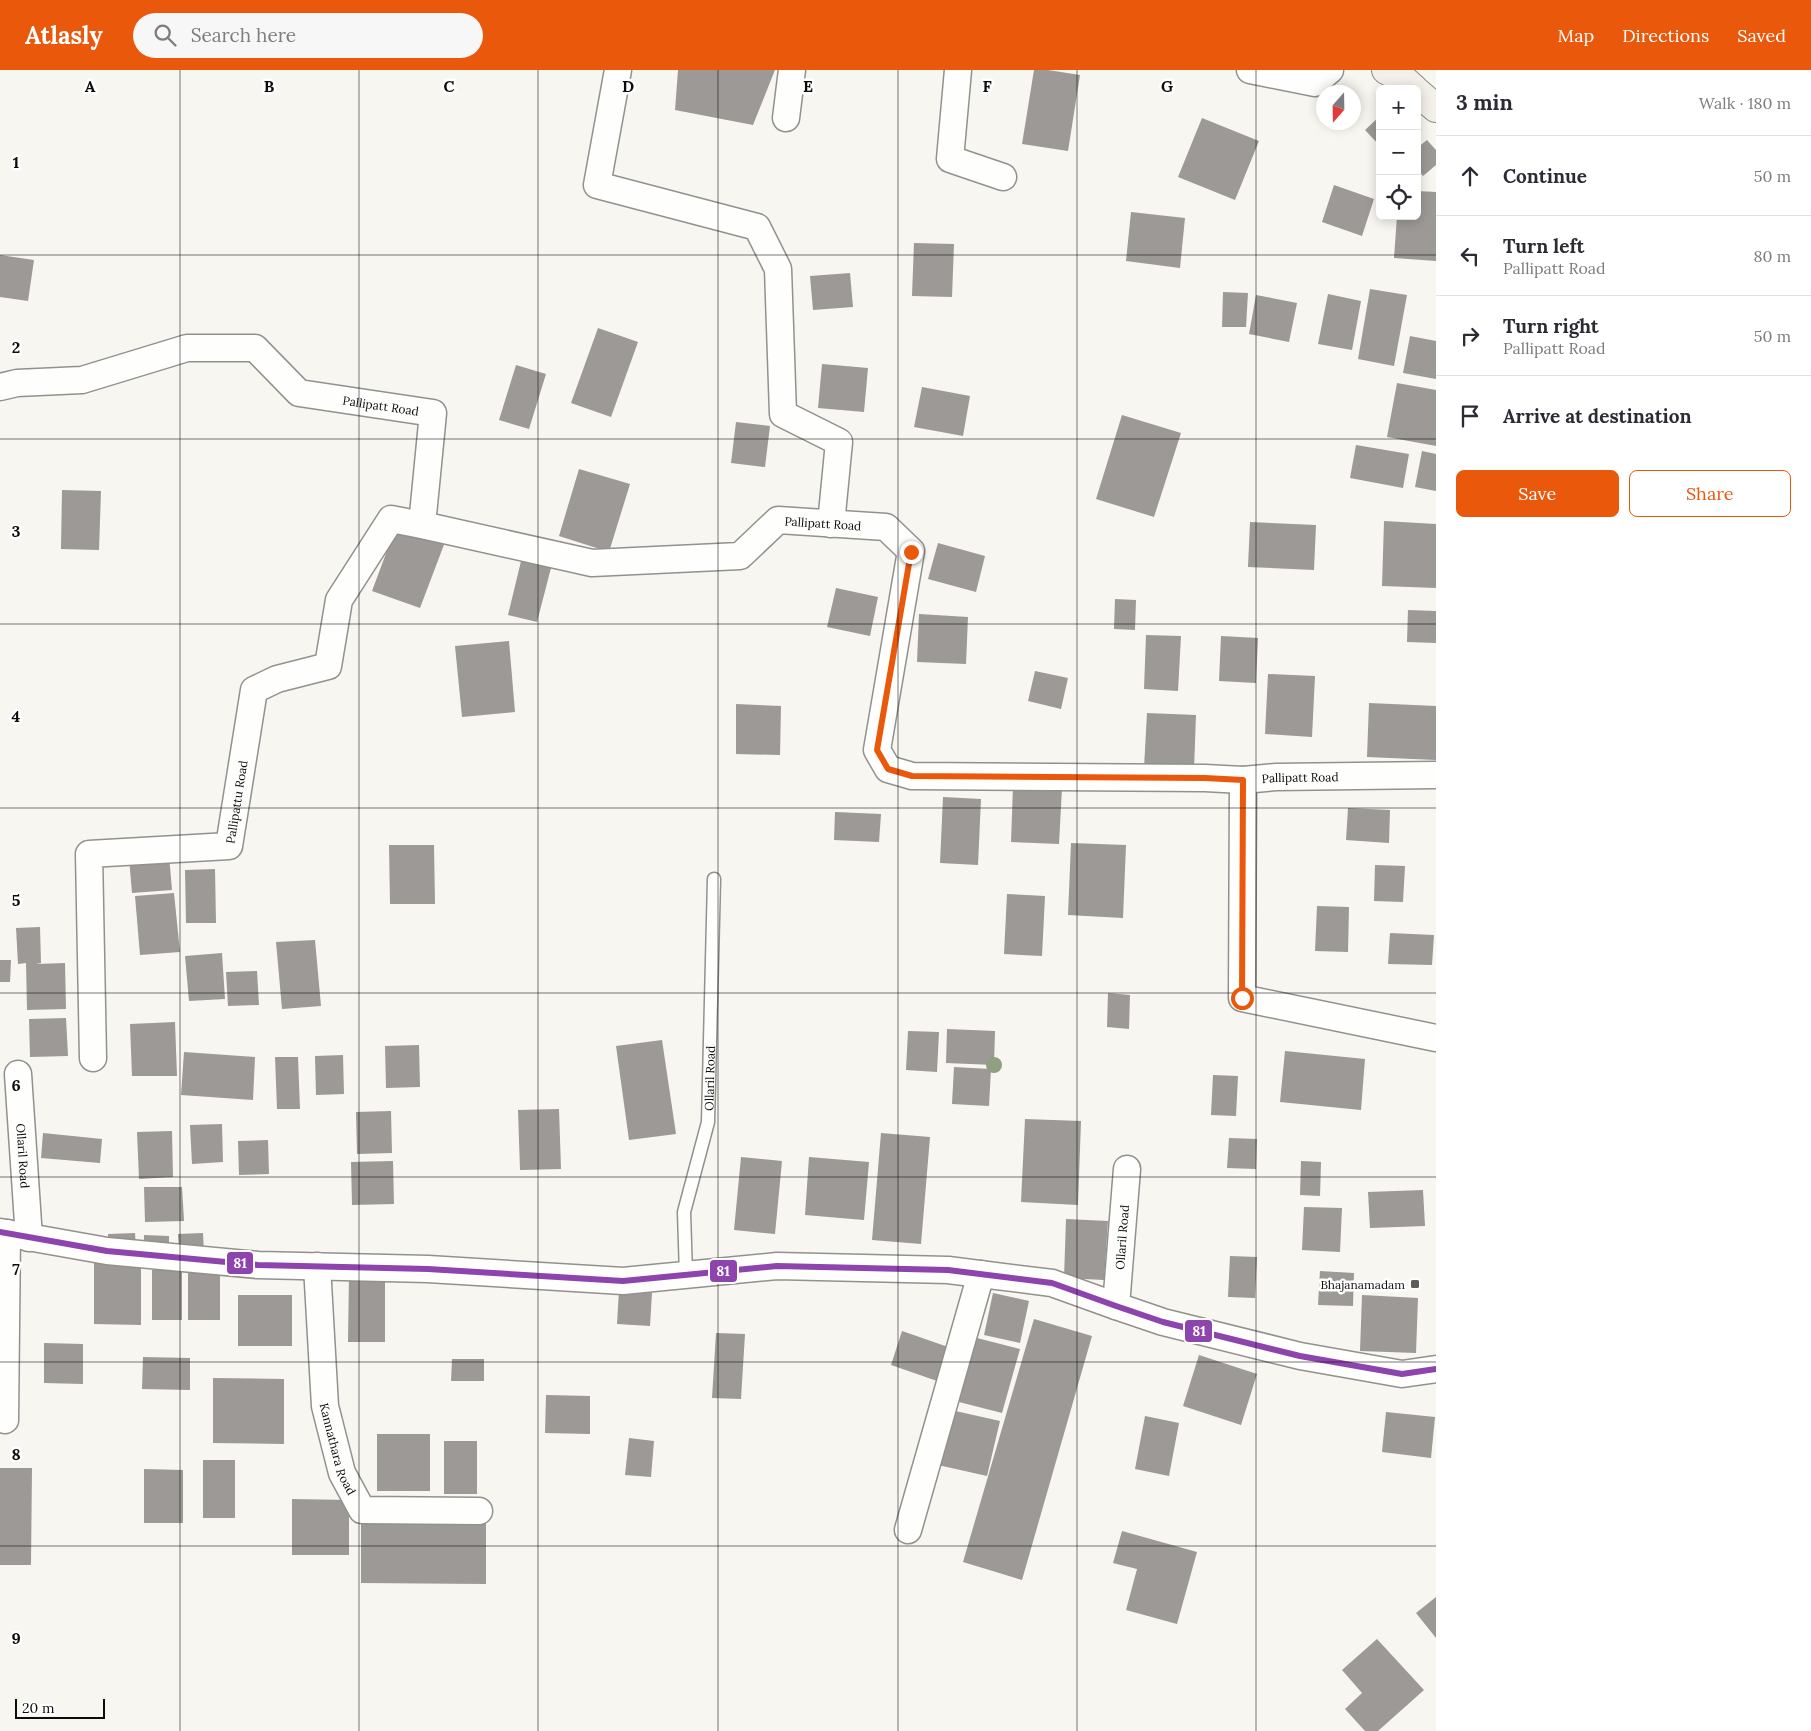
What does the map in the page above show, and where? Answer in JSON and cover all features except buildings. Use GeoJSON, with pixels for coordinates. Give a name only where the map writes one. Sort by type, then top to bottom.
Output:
{"type":"FeatureCollection","features":[{"type":"Feature","properties":{"kind":"main road"},"geometry":{"type":"LineString","coordinates":[[1386,70],[1410,85]]}},
{"type":"Feature","properties":{"kind":"main road"},"geometry":{"type":"LineString","coordinates":[[1421,95],[1436,108]]}},
{"type":"Feature","properties":{"kind":"street"},"geometry":{"type":"LineString","coordinates":[[618,70],[597,185],[757,226],[778,270],[783,414],[839,442],[832,524]]}},
{"type":"Feature","properties":{"kind":"street"},"geometry":{"type":"LineString","coordinates":[[786,118],[792,70]]}},
{"type":"Feature","properties":{"kind":"street"},"geometry":{"type":"LineString","coordinates":[[958,70],[950,159],[1003,177]]}},
{"type":"Feature","properties":{"kind":"street"},"geometry":{"type":"LineString","coordinates":[[1250,70],[1316,83],[1330,70]]}},
{"type":"Feature","properties":{"kind":"street","name":"Pallipatt Road"},"geometry":{"type":"LineString","coordinates":[[0,387],[16,383],[82,380],[187,348],[255,348],[298,393],[433,413],[422,525],[592,563],[740,556],[778,520],[886,526],[911,552],[877,750],[888,769],[912,776],[1205,778],[1243,780],[1276,777],[1436,776]]}},
{"type":"Feature","properties":{"kind":"street","name":"Pallipattu Road"},"geometry":{"type":"LineString","coordinates":[[94,1058],[89,854],[229,846],[254,690],[277,679],[328,666],[339,600],[391,518],[422,525]]}},
{"type":"Feature","properties":{"kind":"street"},"geometry":{"type":"LineString","coordinates":[[1243,780],[1242,998],[1436,1038]]}},
{"type":"Feature","properties":{"kind":"street","name":"Ollaril Road"},"geometry":{"type":"LineString","coordinates":[[5,1420],[18,1074]]}},
{"type":"Feature","properties":{"kind":"street","name":"Ollaril Road"},"geometry":{"type":"LineString","coordinates":[[1116,1306],[1127,1169]]}},
{"type":"Feature","properties":{"kind":"street"},"geometry":{"type":"LineString","coordinates":[[12,1234],[108,1251],[258,1265],[428,1269],[623,1282],[777,1266],[948,1270],[1052,1283],[1163,1322],[1300,1356],[1402,1374],[1436,1369]]}},
{"type":"Feature","properties":{"kind":"street","name":"Kannathara Road"},"geometry":{"type":"LineString","coordinates":[[317,1266],[325,1406],[342,1473],[362,1510],[479,1512]]}},
{"type":"Feature","properties":{"kind":"street"},"geometry":{"type":"LineString","coordinates":[[908,1530],[982,1274]]}},
{"type":"Feature","properties":{"kind":"lane","name":"Ollaril Road"},"geometry":{"type":"LineString","coordinates":[[686,1275],[684,1212],[708,1122],[714,879]]}},
{"type":"Feature","properties":{"kind":"transit line","name":"81"},"geometry":{"type":"LineString","coordinates":[[0,1232],[107,1251],[258,1265],[428,1269],[623,1281],[777,1266],[948,1270],[1052,1283],[1163,1322],[1300,1356],[1402,1374],[1436,1369]]}},
{"type":"Feature","properties":{"kind":"place","name":"Bhajanamadam"},"geometry":{"type":"Point","coordinates":[1415,1284]}},
{"type":"Feature","properties":{"kind":"route"},"geometry":{"type":"LineString","coordinates":[[911,552],[877,750],[888,769],[912,776],[1205,778],[1243,780],[1242,998]]}}]}
